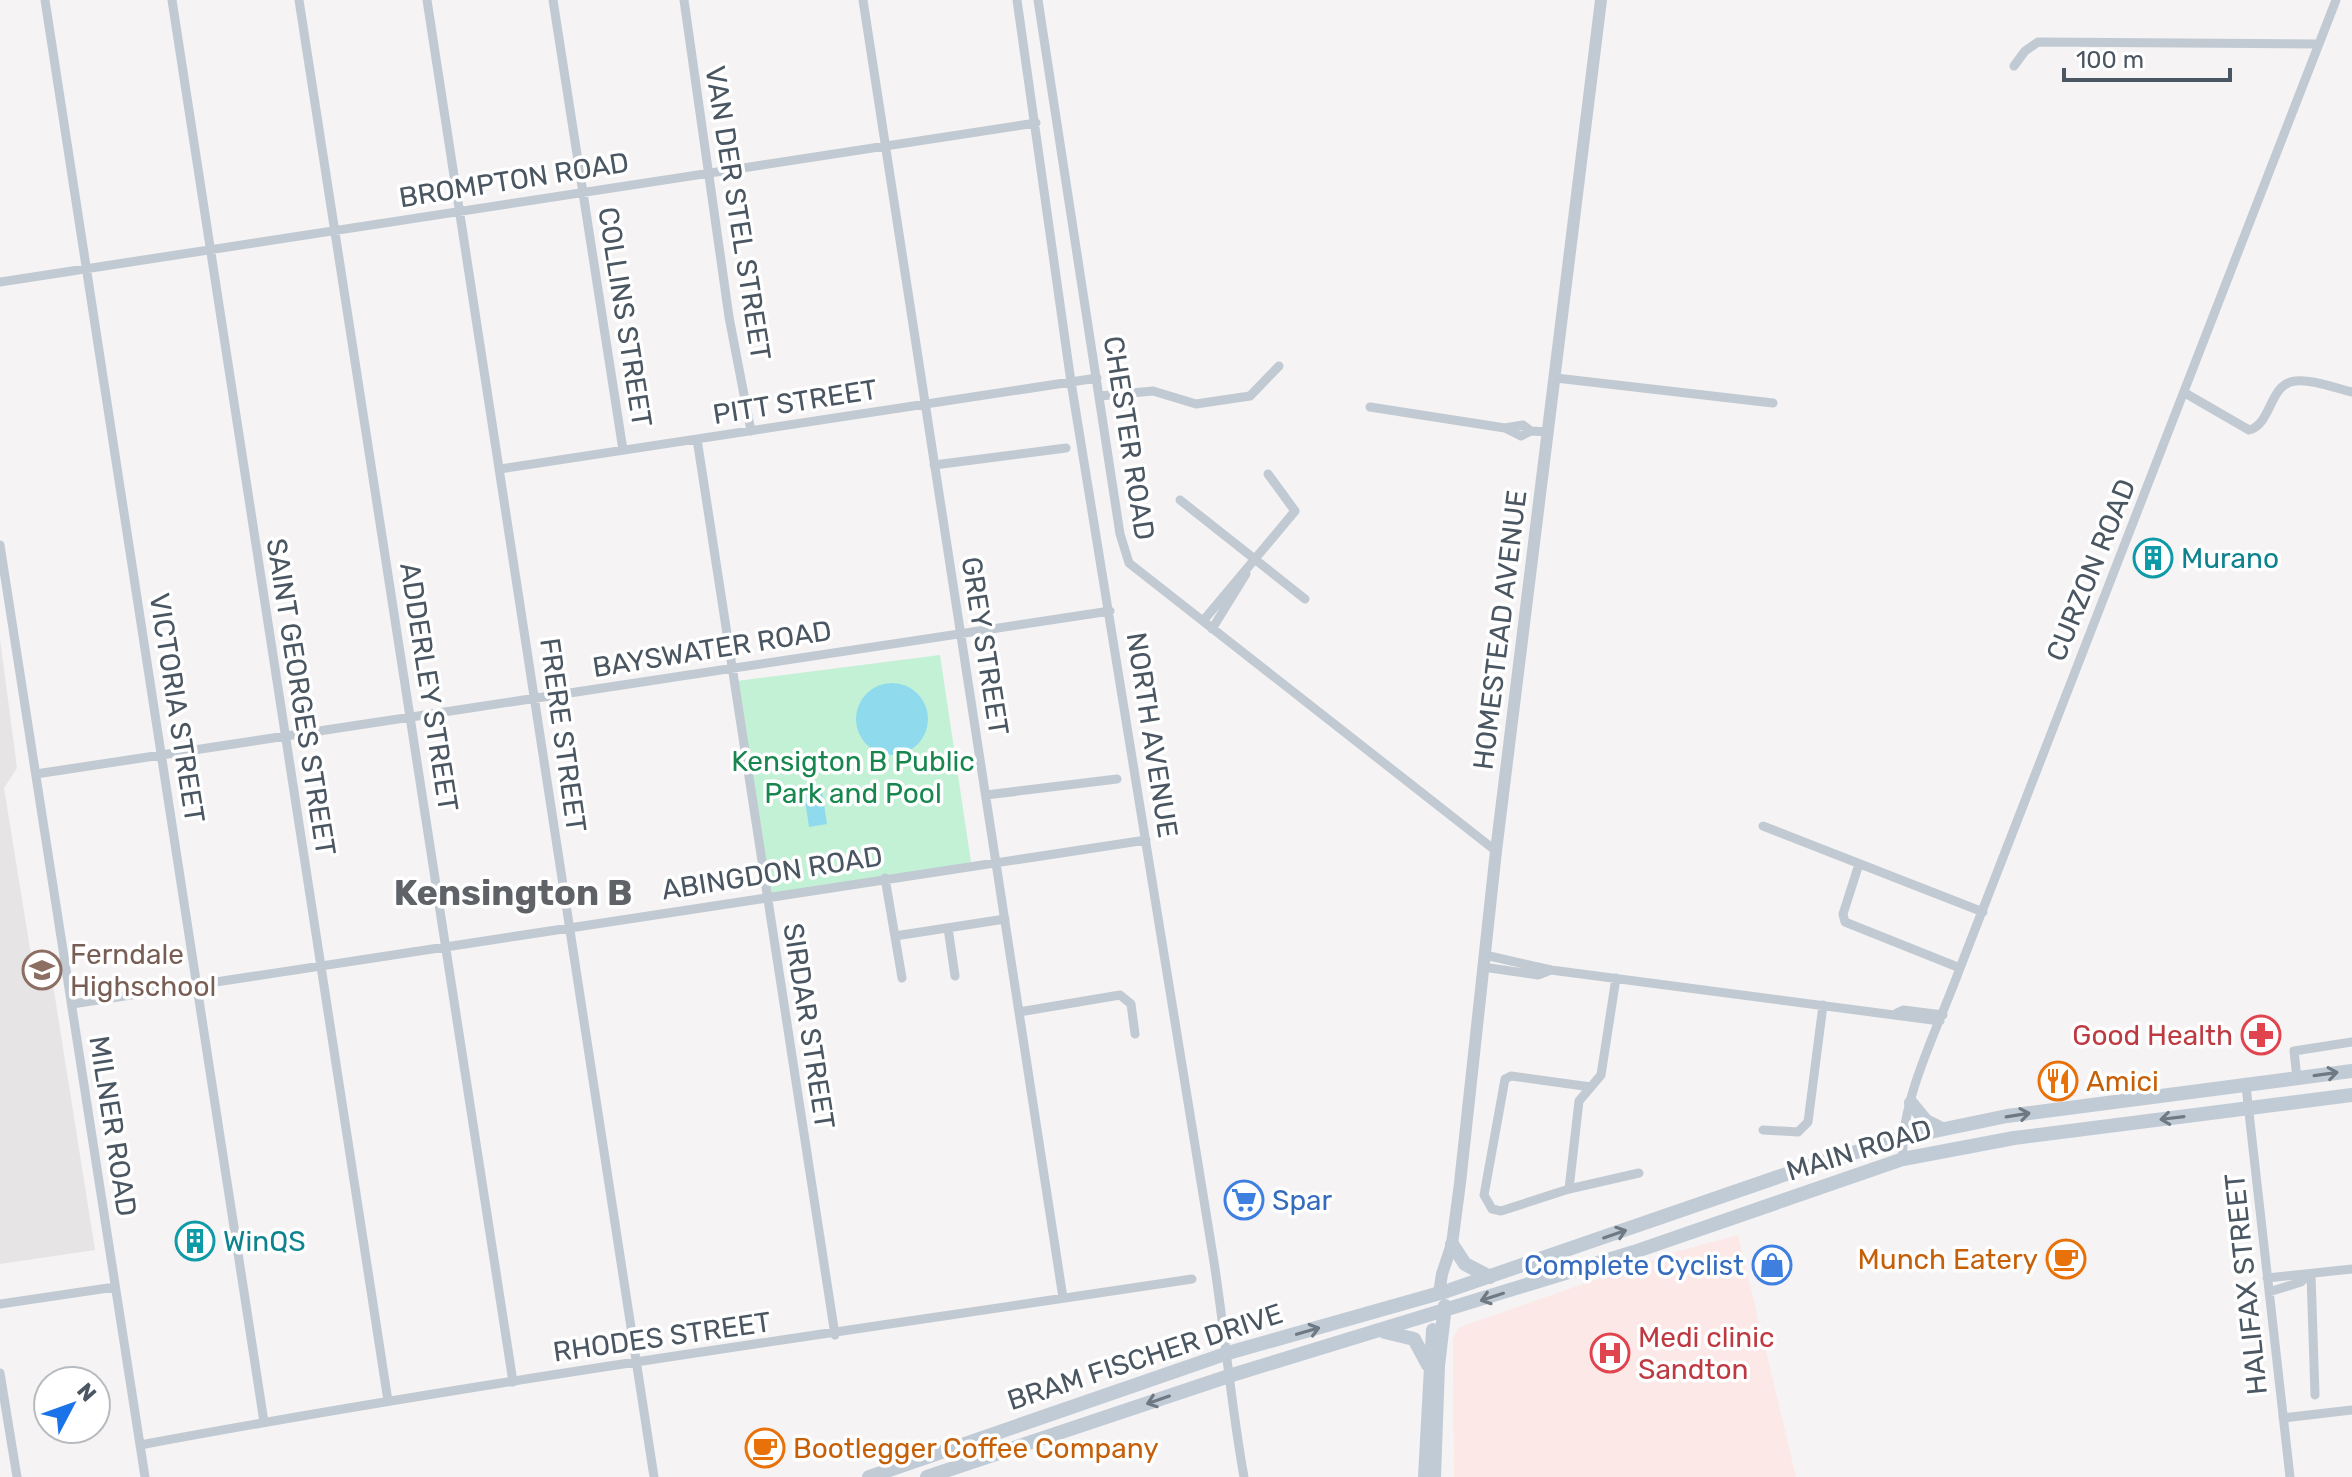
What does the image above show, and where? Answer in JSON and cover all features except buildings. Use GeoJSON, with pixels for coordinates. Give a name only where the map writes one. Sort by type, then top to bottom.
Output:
{"type":"FeatureCollection","features":[{"type":"Feature","properties":{"kind":"main road","name":"MAIN ROAD"},"geometry":{"type":"LineString","coordinates":[[1443,1292],[1801,1169],[1901,1138],[2074,1106],[2352,1071]]}},
{"type":"Feature","properties":{"kind":"main road","name":"MAIN ROAD"},"geometry":{"type":"LineString","coordinates":[[1440,1313],[1903,1159],[2014,1138],[2352,1095]]}},
{"type":"Feature","properties":{"kind":"main road"},"geometry":{"type":"LineString","coordinates":[[1911,1103],[1926,1121],[1942,1129]]}},
{"type":"Feature","properties":{"kind":"main road"},"geometry":{"type":"LineString","coordinates":[[1452,1244],[1465,1264],[1490,1277]]}},
{"type":"Feature","properties":{"kind":"main road","name":"BRAM FISCHER DRIVE"},"geometry":{"type":"LineString","coordinates":[[869,1477],[1228,1353],[1443,1292]]}},
{"type":"Feature","properties":{"kind":"main road"},"geometry":{"type":"LineString","coordinates":[[1425,1477],[1428,1365],[1443,1292]]}},
{"type":"Feature","properties":{"kind":"main road","name":"BRAM FISCHER DRIVE"},"geometry":{"type":"LineString","coordinates":[[927,1477],[1232,1375],[1440,1313]]}},
{"type":"Feature","properties":{"kind":"main road"},"geometry":{"type":"LineString","coordinates":[[1434,1477],[1440,1313]]}},
{"type":"Feature","properties":{"kind":"main road"},"geometry":{"type":"LineString","coordinates":[[1381,1332],[1398,1333],[1414,1339],[1428,1365]]}},
{"type":"Feature","properties":{"kind":"street","name":"VICTORIA STREET"},"geometry":{"type":"LineString","coordinates":[[45,0],[264,1422]]}},
{"type":"Feature","properties":{"kind":"street","name":"SAINT GEORGES STREET"},"geometry":{"type":"LineString","coordinates":[[172,0],[388,1401]]}},
{"type":"Feature","properties":{"kind":"street","name":"ADDERLEY STREET"},"geometry":{"type":"LineString","coordinates":[[299,0],[513,1382]]}},
{"type":"Feature","properties":{"kind":"street","name":"FRERE STREET"},"geometry":{"type":"LineString","coordinates":[[427,0],[654,1477]]}},
{"type":"Feature","properties":{"kind":"street","name":"COLLINS STREET"},"geometry":{"type":"LineString","coordinates":[[553,0],[623,450]]}},
{"type":"Feature","properties":{"kind":"street","name":"VAN DER STEL STREET"},"geometry":{"type":"LineString","coordinates":[[684,0],[729,317],[751,431]]}},
{"type":"Feature","properties":{"kind":"street","name":"GREY STREET"},"geometry":{"type":"LineString","coordinates":[[863,0],[1063,1298]]}},
{"type":"Feature","properties":{"kind":"street","name":"NORTH AVENUE"},"geometry":{"type":"LineString","coordinates":[[1017,0],[1071,382],[1232,1375],[1231,1404],[1244,1477]]}},
{"type":"Feature","properties":{"kind":"street","name":"CHESTER ROAD"},"geometry":{"type":"LineString","coordinates":[[1038,0],[1125,556],[1133,568],[1496,851]]}},
{"type":"Feature","properties":{"kind":"street","name":"HOMESTEAD AVENUE"},"geometry":{"type":"LineString","coordinates":[[1443,1292],[1452,1244],[1496,851],[1601,0]]}},
{"type":"Feature","properties":{"kind":"street","name":"CURZON ROAD"},"geometry":{"type":"LineString","coordinates":[[1903,1159],[1901,1138],[1911,1103],[1960,968],[2336,0]]}},
{"type":"Feature","properties":{"kind":"street"},"geometry":{"type":"LineString","coordinates":[[2014,66],[2025,51],[2038,42],[2319,44]]}},
{"type":"Feature","properties":{"kind":"street","name":"BROMPTON ROAD"},"geometry":{"type":"LineString","coordinates":[[0,282],[1036,123]]}},
{"type":"Feature","properties":{"kind":"street"},"geometry":{"type":"LineString","coordinates":[[1100,396],[1153,391],[1196,404],[1250,396],[1279,366]]}},
{"type":"Feature","properties":{"kind":"street","name":"PITT STREET"},"geometry":{"type":"LineString","coordinates":[[500,469],[1097,378]]}},
{"type":"Feature","properties":{"kind":"street"},"geometry":{"type":"LineString","coordinates":[[1556,378],[1773,403]]}},
{"type":"Feature","properties":{"kind":"street"},"geometry":{"type":"LineString","coordinates":[[2185,393],[2249,430],[2259,425],[2277,394],[2289,383],[2305,382],[2352,392]]}},
{"type":"Feature","properties":{"kind":"street"},"geometry":{"type":"LineString","coordinates":[[1370,407],[1505,428],[1523,425],[1531,431],[1548,432]]}},
{"type":"Feature","properties":{"kind":"street","name":"SIRDAR STREET"},"geometry":{"type":"LineString","coordinates":[[697,439],[835,1335]]}},
{"type":"Feature","properties":{"kind":"street"},"geometry":{"type":"LineString","coordinates":[[934,465],[1066,448]]}},
{"type":"Feature","properties":{"kind":"street"},"geometry":{"type":"LineString","coordinates":[[1203,621],[1295,511],[1268,474]]}},
{"type":"Feature","properties":{"kind":"street"},"geometry":{"type":"LineString","coordinates":[[1180,500],[1254,562],[1305,599]]}},
{"type":"Feature","properties":{"kind":"street","name":"MILNER ROAD"},"geometry":{"type":"LineString","coordinates":[[0,545],[145,1477]]}},
{"type":"Feature","properties":{"kind":"street"},"geometry":{"type":"LineString","coordinates":[[1212,629],[1254,562]]}},
{"type":"Feature","properties":{"kind":"street","name":"BAYSWATER ROAD"},"geometry":{"type":"LineString","coordinates":[[36,774],[1110,611]]}},
{"type":"Feature","properties":{"kind":"street"},"geometry":{"type":"LineString","coordinates":[[986,795],[1117,779]]}},
{"type":"Feature","properties":{"kind":"street"},"geometry":{"type":"LineString","coordinates":[[1763,826],[1983,912]]}},
{"type":"Feature","properties":{"kind":"street","name":"ABINGDON ROAD"},"geometry":{"type":"LineString","coordinates":[[72,1004],[1146,840]]}},
{"type":"Feature","properties":{"kind":"street"},"geometry":{"type":"LineString","coordinates":[[1859,864],[1843,914],[1845,922],[1960,968]]}},
{"type":"Feature","properties":{"kind":"street"},"geometry":{"type":"LineString","coordinates":[[885,878],[902,978]]}},
{"type":"Feature","properties":{"kind":"street"},"geometry":{"type":"LineString","coordinates":[[895,936],[1005,919]]}},
{"type":"Feature","properties":{"kind":"street"},"geometry":{"type":"LineString","coordinates":[[948,928],[955,976]]}},
{"type":"Feature","properties":{"kind":"street"},"geometry":{"type":"LineString","coordinates":[[1484,961],[1823,1005],[1897,1013],[1903,1010],[1942,1018]]}},
{"type":"Feature","properties":{"kind":"street"},"geometry":{"type":"LineString","coordinates":[[1569,1189],[1579,1101],[1602,1070],[1616,978]]}},
{"type":"Feature","properties":{"kind":"street"},"geometry":{"type":"LineString","coordinates":[[1019,1012],[1120,995],[1131,1004],[1135,1034]]}},
{"type":"Feature","properties":{"kind":"street"},"geometry":{"type":"LineString","coordinates":[[1763,1130],[1798,1132],[1808,1122],[1823,1005]]}},
{"type":"Feature","properties":{"kind":"street"},"geometry":{"type":"LineString","coordinates":[[2297,1078],[2294,1051],[2352,1042]]}},
{"type":"Feature","properties":{"kind":"street"},"geometry":{"type":"LineString","coordinates":[[1591,1087],[1511,1076],[1502,1085],[1484,1195],[1486,1203],[1501,1211],[1569,1189],[1639,1173]]}},
{"type":"Feature","properties":{"kind":"street","name":"HALIFAX STREET"},"geometry":{"type":"LineString","coordinates":[[2246,1086],[2290,1477]]}},
{"type":"Feature","properties":{"kind":"street"},"geometry":{"type":"LineString","coordinates":[[2267,1278],[2352,1269]]}},
{"type":"Feature","properties":{"kind":"street"},"geometry":{"type":"LineString","coordinates":[[2269,1292],[2301,1282],[2309,1275]]}},
{"type":"Feature","properties":{"kind":"street"},"geometry":{"type":"LineString","coordinates":[[2309,1275],[2315,1395]]}},
{"type":"Feature","properties":{"kind":"street","name":"RHODES STREET"},"geometry":{"type":"LineString","coordinates":[[140,1445],[636,1361],[835,1335],[1192,1279]]}},
{"type":"Feature","properties":{"kind":"street"},"geometry":{"type":"LineString","coordinates":[[0,1304],[115,1287]]}},
{"type":"Feature","properties":{"kind":"street"},"geometry":{"type":"LineString","coordinates":[[0,1373],[17,1477]]}},
{"type":"Feature","properties":{"kind":"street"},"geometry":{"type":"LineString","coordinates":[[2283,1418],[2352,1410]]}},
{"type":"Feature","properties":{"kind":"shaded area"},"geometry":{"type":"Polygon","coordinates":[[[0,639],[17,768],[4,788],[32,961],[51,972],[95,1250],[0,1264],[0,639]]]}},
{"type":"Feature","properties":{"kind":"shaded area","name":"Medi clinic Sandton"},"geometry":{"type":"Polygon","coordinates":[[[1738,1235],[1796,1477],[1454,1477],[1453,1337],[1460,1327],[1669,1254],[1738,1235]]]}},
{"type":"Feature","properties":{"kind":"green space","name":"Kensigton B Public Park and Pool"},"geometry":{"type":"Polygon","coordinates":[[[940,655],[972,869],[764,902],[737,681],[940,655]]]}},
{"type":"Feature","properties":{"kind":"water"},"geometry":{"type":"Polygon","coordinates":[[[892,683],[912,689],[922,699],[928,719],[922,739],[912,749],[892,755],[872,749],[862,739],[856,719],[862,699],[872,689],[892,683]]]}},
{"type":"Feature","properties":{"kind":"water"},"geometry":{"type":"Polygon","coordinates":[[[821,785],[827,824],[809,827],[803,787],[821,785]]]}},
{"type":"Feature","properties":{"kind":"place","name":"Murano"},"geometry":{"type":"Point","coordinates":[2153,558]}},
{"type":"Feature","properties":{"kind":"place","name":"Ferndale Highschool"},"geometry":{"type":"Point","coordinates":[42,970]}},
{"type":"Feature","properties":{"kind":"place","name":"Good Health"},"geometry":{"type":"Point","coordinates":[2261,1035]}},
{"type":"Feature","properties":{"kind":"place","name":"Amici"},"geometry":{"type":"Point","coordinates":[2058,1081]}},
{"type":"Feature","properties":{"kind":"place","name":"Spar"},"geometry":{"type":"Point","coordinates":[1244,1200]}},
{"type":"Feature","properties":{"kind":"place","name":"WinQS"},"geometry":{"type":"Point","coordinates":[195,1241]}},
{"type":"Feature","properties":{"kind":"place","name":"Munch Eatery"},"geometry":{"type":"Point","coordinates":[2066,1259]}},
{"type":"Feature","properties":{"kind":"place","name":"Complete Cyclist"},"geometry":{"type":"Point","coordinates":[1772,1265]}},
{"type":"Feature","properties":{"kind":"place","name":"Medi clinic Sandton"},"geometry":{"type":"Point","coordinates":[1610,1353]}},
{"type":"Feature","properties":{"kind":"place","name":"Bootlegger Coffee Company"},"geometry":{"type":"Point","coordinates":[765,1448]}},
{"type":"Feature","properties":{"kind":"district","name":"Kensington B"},"geometry":{"type":"Point","coordinates":[513,892]}}]}
